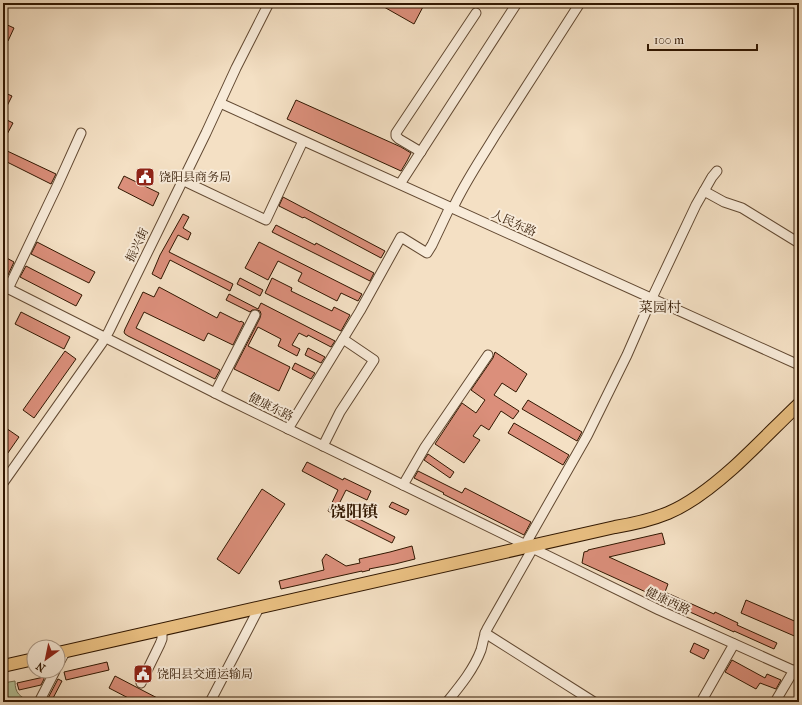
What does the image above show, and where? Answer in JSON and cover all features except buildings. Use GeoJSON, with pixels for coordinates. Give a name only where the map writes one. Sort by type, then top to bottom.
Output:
{"type":"FeatureCollection","features":[{"type":"Feature","properties":{"kind":"main road"},"geometry":{"type":"LineString","coordinates":[[66,651],[615,527],[639,523],[684,505],[704,492],[720,480],[799,404]]}},
{"type":"Feature","properties":{"kind":"main road"},"geometry":{"type":"LineString","coordinates":[[3,666],[26,661]]}},
{"type":"Feature","properties":{"kind":"street","name":"振兴街"},"geometry":{"type":"LineString","coordinates":[[3,483],[105,338],[269,3]]}},
{"type":"Feature","properties":{"kind":"street"},"geometry":{"type":"LineString","coordinates":[[400,184],[517,3]]}},
{"type":"Feature","properties":{"kind":"street"},"geometry":{"type":"LineString","coordinates":[[288,429],[360,311],[401,237],[428,253],[460,193],[580,3]]}},
{"type":"Feature","properties":{"kind":"street"},"geometry":{"type":"LineString","coordinates":[[421,152],[399,139],[396,136],[396,133],[476,12]]}},
{"type":"Feature","properties":{"kind":"street","name":"人民东路"},"geometry":{"type":"LineString","coordinates":[[220,103],[799,365]]}},
{"type":"Feature","properties":{"kind":"street"},"geometry":{"type":"LineString","coordinates":[[6,288],[58,184],[81,133]]}},
{"type":"Feature","properties":{"kind":"street"},"geometry":{"type":"LineString","coordinates":[[182,180],[266,220],[303,141]]}},
{"type":"Feature","properties":{"kind":"street"},"geometry":{"type":"LineString","coordinates":[[448,702],[469,673],[481,650],[485,633],[587,436],[696,205],[717,171]]}},
{"type":"Feature","properties":{"kind":"street"},"geometry":{"type":"LineString","coordinates":[[704,191],[724,202],[742,208],[799,243]]}},
{"type":"Feature","properties":{"kind":"street","name":"健康东路"},"geometry":{"type":"LineString","coordinates":[[6,288],[288,429],[529,547]]}},
{"type":"Feature","properties":{"kind":"street"},"geometry":{"type":"LineString","coordinates":[[216,393],[255,315]]}},
{"type":"Feature","properties":{"kind":"street"},"geometry":{"type":"LineString","coordinates":[[323,446],[340,412],[374,360],[343,339]]}},
{"type":"Feature","properties":{"kind":"street"},"geometry":{"type":"LineString","coordinates":[[403,485],[425,447],[488,355]]}},
{"type":"Feature","properties":{"kind":"street","name":"健康西路"},"geometry":{"type":"LineString","coordinates":[[529,547],[659,610],[796,671]]}},
{"type":"Feature","properties":{"kind":"street"},"geometry":{"type":"LineString","coordinates":[[210,702],[259,608]]}},
{"type":"Feature","properties":{"kind":"street"},"geometry":{"type":"LineString","coordinates":[[141,683],[162,639],[162,630]]}},
{"type":"Feature","properties":{"kind":"street"},"geometry":{"type":"LineString","coordinates":[[485,633],[594,702]]}},
{"type":"Feature","properties":{"kind":"street"},"geometry":{"type":"LineString","coordinates":[[701,702],[734,644]]}},
{"type":"Feature","properties":{"kind":"street"},"geometry":{"type":"LineString","coordinates":[[775,702],[796,671]]}},
{"type":"Feature","properties":{"kind":"street"},"geometry":{"type":"LineString","coordinates":[[39,702],[51,679]]}},
{"type":"Feature","properties":{"kind":"green space"},"geometry":{"type":"Polygon","coordinates":[[[15,681],[17,692],[30,702],[3,702],[3,683],[15,681]]]}},
{"type":"Feature","properties":{"kind":"place","name":"饶阳县商务局"},"geometry":{"type":"Point","coordinates":[145,177]}},
{"type":"Feature","properties":{"kind":"place","name":"饶阳县交通运输局"},"geometry":{"type":"Point","coordinates":[143,674]}},
{"type":"Feature","properties":{"kind":"district","name":"菜园村"},"geometry":{"type":"Point","coordinates":[660,307]}},
{"type":"Feature","properties":{"kind":"district","name":"饶阳镇"},"geometry":{"type":"Point","coordinates":[354,511]}}]}
